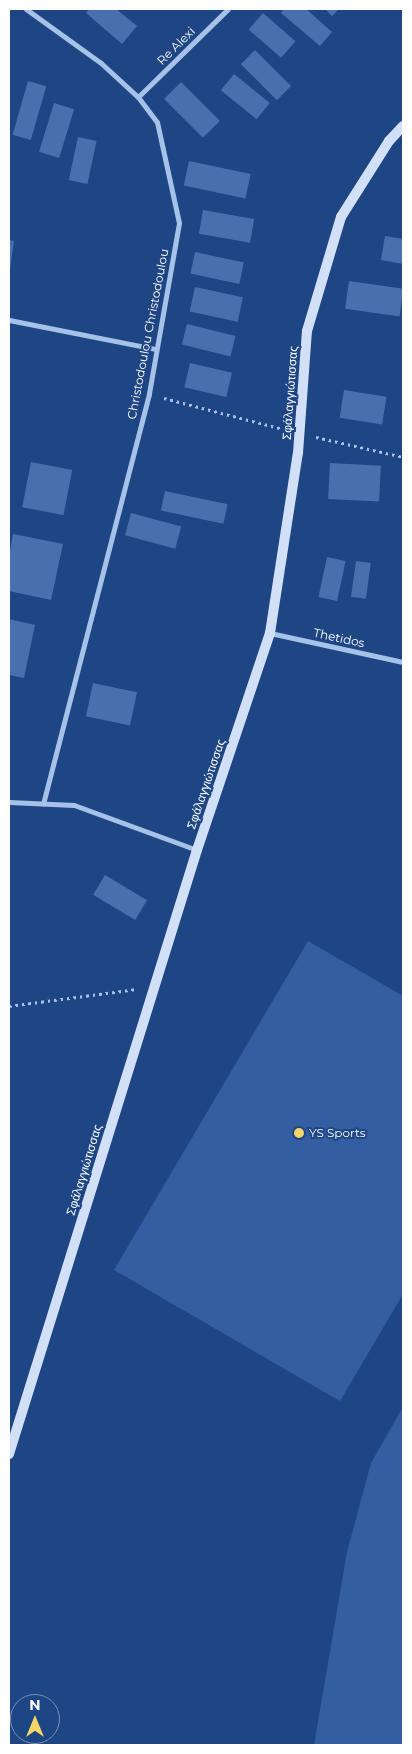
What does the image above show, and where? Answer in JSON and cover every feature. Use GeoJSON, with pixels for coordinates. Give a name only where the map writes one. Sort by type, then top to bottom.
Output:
{"type":"FeatureCollection","features":[{"type":"Feature","properties":{"kind":"street","name":"Christodoulou Christodoulou"},"geometry":{"type":"LineString","coordinates":[[26,9],[101,63],[138,97],[157,122],[179,223],[149,394],[43,804]]}},
{"type":"Feature","properties":{"kind":"street","name":"Re Alexi"},"geometry":{"type":"LineString","coordinates":[[138,97],[228,9]]}},
{"type":"Feature","properties":{"kind":"street","name":"Σφάλαγγιώτισσας"},"geometry":{"type":"LineString","coordinates":[[9,1454],[197,850],[270,633],[300,434],[307,331],[341,217],[389,141],[403,126]]}},
{"type":"Feature","properties":{"kind":"street"},"geometry":{"type":"LineString","coordinates":[[9,320],[156,349]]}},
{"type":"Feature","properties":{"kind":"street","name":"Thetidos"},"geometry":{"type":"LineString","coordinates":[[270,633],[403,662]]}},
{"type":"Feature","properties":{"kind":"street"},"geometry":{"type":"LineString","coordinates":[[9,802],[74,806],[197,850]]}},
{"type":"Feature","properties":{"kind":"path"},"geometry":{"type":"LineString","coordinates":[[149,394],[300,434],[403,457]]}},
{"type":"Feature","properties":{"kind":"path"},"geometry":{"type":"LineString","coordinates":[[9,1006],[155,987]]}},
{"type":"Feature","properties":{"kind":"shaded area","name":"YS Sports"},"geometry":{"type":"Polygon","coordinates":[[[308,941],[403,996],[403,1294],[340,1401],[114,1270],[308,941]]]}},
{"type":"Feature","properties":{"kind":"shaded area"},"geometry":{"type":"Polygon","coordinates":[[[403,1407],[403,1745],[314,1745],[347,1552],[371,1463],[403,1407]]]}},
{"type":"Feature","properties":{"kind":"building"},"geometry":{"type":"Polygon","coordinates":[[[89,9],[116,9],[137,26],[122,44],[86,13],[89,9]]]}},
{"type":"Feature","properties":{"kind":"building"},"geometry":{"type":"Polygon","coordinates":[[[284,9],[306,9],[332,32],[320,46],[281,13],[284,9]]]}},
{"type":"Feature","properties":{"kind":"building"},"geometry":{"type":"Polygon","coordinates":[[[325,9],[339,9],[332,16],[325,9]]]}},
{"type":"Feature","properties":{"kind":"building"},"geometry":{"type":"Polygon","coordinates":[[[263,13],[295,41],[281,58],[249,30],[263,13]]]}},
{"type":"Feature","properties":{"kind":"building"},"geometry":{"type":"Polygon","coordinates":[[[255,50],[291,86],[277,100],[241,64],[255,50]]]}},
{"type":"Feature","properties":{"kind":"building"},"geometry":{"type":"Polygon","coordinates":[[[234,74],[270,103],[257,119],[221,90],[234,74]]]}},
{"type":"Feature","properties":{"kind":"building"},"geometry":{"type":"Polygon","coordinates":[[[28,81],[46,86],[31,140],[13,135],[28,81]]]}},
{"type":"Feature","properties":{"kind":"building"},"geometry":{"type":"Polygon","coordinates":[[[181,82],[220,121],[203,138],[164,99],[181,82]]]}},
{"type":"Feature","properties":{"kind":"building"},"geometry":{"type":"Polygon","coordinates":[[[54,103],[74,109],[59,158],[39,152],[54,103]]]}},
{"type":"Feature","properties":{"kind":"building"},"geometry":{"type":"Polygon","coordinates":[[[78,137],[97,141],[87,184],[69,180],[78,137]]]}},
{"type":"Feature","properties":{"kind":"building"},"geometry":{"type":"Polygon","coordinates":[[[189,161],[251,174],[245,199],[184,185],[189,161]]]}},
{"type":"Feature","properties":{"kind":"building"},"geometry":{"type":"Polygon","coordinates":[[[203,210],[254,219],[250,243],[199,234],[203,210]]]}},
{"type":"Feature","properties":{"kind":"building"},"geometry":{"type":"Polygon","coordinates":[[[385,236],[403,239],[403,264],[381,260],[385,236]]]}},
{"type":"Feature","properties":{"kind":"building"},"geometry":{"type":"Polygon","coordinates":[[[9,240],[14,241],[10,269],[9,269],[9,240]]]}},
{"type":"Feature","properties":{"kind":"building"},"geometry":{"type":"Polygon","coordinates":[[[195,252],[244,262],[239,284],[190,274],[195,252]]]}},
{"type":"Feature","properties":{"kind":"building"},"geometry":{"type":"Polygon","coordinates":[[[349,281],[403,289],[400,316],[345,309],[349,281]]]}},
{"type":"Feature","properties":{"kind":"building"},"geometry":{"type":"Polygon","coordinates":[[[195,287],[243,297],[238,322],[190,311],[195,287]]]}},
{"type":"Feature","properties":{"kind":"building"},"geometry":{"type":"Polygon","coordinates":[[[187,324],[236,336],[230,356],[182,344],[187,324]]]}},
{"type":"Feature","properties":{"kind":"building"},"geometry":{"type":"Polygon","coordinates":[[[190,363],[232,373],[226,397],[184,387],[190,363]]]}},
{"type":"Feature","properties":{"kind":"building"},"geometry":{"type":"Polygon","coordinates":[[[344,390],[386,397],[382,424],[340,418],[344,390]]]}},
{"type":"Feature","properties":{"kind":"building"},"geometry":{"type":"Polygon","coordinates":[[[31,462],[72,470],[63,515],[22,507],[31,462]]]}},
{"type":"Feature","properties":{"kind":"building"},"geometry":{"type":"Polygon","coordinates":[[[330,463],[381,466],[379,502],[328,499],[330,463]]]}},
{"type":"Feature","properties":{"kind":"building"},"geometry":{"type":"Polygon","coordinates":[[[165,491],[228,504],[223,524],[161,511],[165,491]]]}},
{"type":"Feature","properties":{"kind":"building"},"geometry":{"type":"Polygon","coordinates":[[[131,513],[181,526],[175,549],[125,535],[131,513]]]}},
{"type":"Feature","properties":{"kind":"building"},"geometry":{"type":"Polygon","coordinates":[[[13,534],[63,544],[51,600],[9,591],[9,556],[13,534]]]}},
{"type":"Feature","properties":{"kind":"building"},"geometry":{"type":"Polygon","coordinates":[[[327,557],[346,561],[337,601],[318,597],[327,557]]]}},
{"type":"Feature","properties":{"kind":"building"},"geometry":{"type":"Polygon","coordinates":[[[356,561],[371,563],[366,599],[351,597],[356,561]]]}},
{"type":"Feature","properties":{"kind":"building"},"geometry":{"type":"Polygon","coordinates":[[[9,619],[35,625],[24,678],[9,675],[9,619]]]}},
{"type":"Feature","properties":{"kind":"building"},"geometry":{"type":"Polygon","coordinates":[[[93,683],[137,692],[130,726],[86,716],[93,683]]]}},
{"type":"Feature","properties":{"kind":"building"},"geometry":{"type":"Polygon","coordinates":[[[105,875],[147,900],[135,920],[93,895],[105,875]]]}},
{"type":"Feature","properties":{"kind":"place","name":"YS Sports"},"geometry":{"type":"Point","coordinates":[299,1133]}}]}
